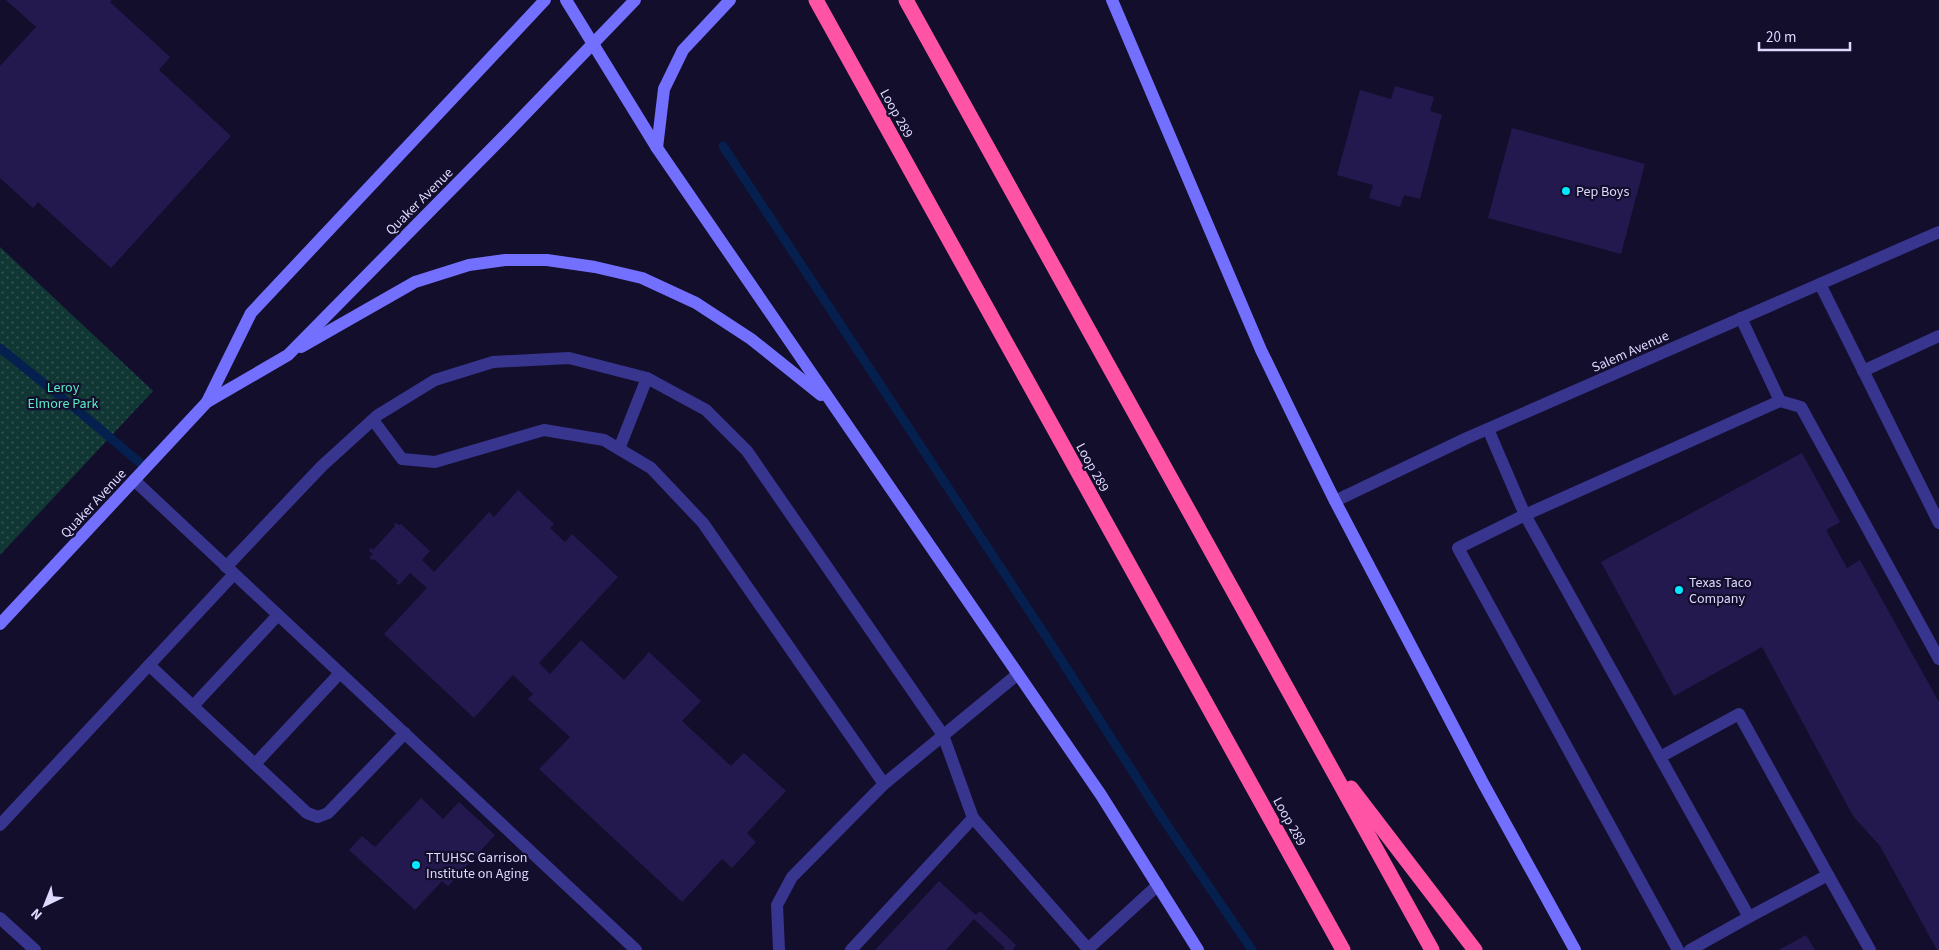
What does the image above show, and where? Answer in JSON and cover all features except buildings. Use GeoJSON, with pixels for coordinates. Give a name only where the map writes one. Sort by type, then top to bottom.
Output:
{"type":"FeatureCollection","features":[{"type":"Feature","properties":{"kind":"highway","name":"Loop 289"},"geometry":{"type":"LineString","coordinates":[[816,0],[1343,950]]}},
{"type":"Feature","properties":{"kind":"highway"},"geometry":{"type":"LineString","coordinates":[[906,0],[1432,950]]}},
{"type":"Feature","properties":{"kind":"highway"},"geometry":{"type":"LineString","coordinates":[[1321,749],[1474,950]]}},
{"type":"Feature","properties":{"kind":"highway"},"geometry":{"type":"LineString","coordinates":[[1324,916],[1337,950]]}},
{"type":"Feature","properties":{"kind":"main road","name":"Quaker Avenue"},"geometry":{"type":"LineString","coordinates":[[208,402],[251,313],[545,0]]}},
{"type":"Feature","properties":{"kind":"main road"},"geometry":{"type":"LineString","coordinates":[[566,0],[657,148],[1101,795],[1158,885],[1194,949]]}},
{"type":"Feature","properties":{"kind":"main road","name":"Quaker Avenue"},"geometry":{"type":"LineString","coordinates":[[0,624],[208,402],[288,355],[635,0]]}},
{"type":"Feature","properties":{"kind":"main road"},"geometry":{"type":"LineString","coordinates":[[657,148],[664,89],[683,50],[730,0]]}},
{"type":"Feature","properties":{"kind":"main road"},"geometry":{"type":"LineString","coordinates":[[1112,0],[1261,350],[1335,502],[1483,784],[1576,950]]}},
{"type":"Feature","properties":{"kind":"main road"},"geometry":{"type":"LineString","coordinates":[[288,355],[414,282],[469,265],[505,260],[547,260],[595,267],[642,278],[696,303],[751,339],[831,403]]}},
{"type":"Feature","properties":{"kind":"street","name":"Salem Avenue"},"geometry":{"type":"LineString","coordinates":[[1335,502],[1488,429],[1939,232]]}},
{"type":"Feature","properties":{"kind":"street"},"geometry":{"type":"LineString","coordinates":[[1820,284],[1939,523]]}},
{"type":"Feature","properties":{"kind":"street"},"geometry":{"type":"LineString","coordinates":[[1741,318],[1780,401]]}},
{"type":"Feature","properties":{"kind":"street"},"geometry":{"type":"LineString","coordinates":[[1863,371],[1939,336]]}},
{"type":"Feature","properties":{"kind":"street"},"geometry":{"type":"LineString","coordinates":[[0,825],[149,665],[322,466],[378,415],[435,380],[493,362],[569,358],[647,378],[706,410],[747,451],[943,734],[973,818],[1089,949],[1158,885]]}},
{"type":"Feature","properties":{"kind":"street"},"geometry":{"type":"LineString","coordinates":[[619,450],[647,378]]}},
{"type":"Feature","properties":{"kind":"street"},"geometry":{"type":"LineString","coordinates":[[1678,950],[1458,548],[1525,515],[1780,401],[1801,408],[1939,659]]}},
{"type":"Feature","properties":{"kind":"street"},"geometry":{"type":"LineString","coordinates":[[373,420],[402,459],[435,462],[544,430],[604,440],[651,468],[703,523],[884,784]]}},
{"type":"Feature","properties":{"kind":"street"},"geometry":{"type":"LineString","coordinates":[[1488,429],[1525,515],[1749,917]]}},
{"type":"Feature","properties":{"kind":"street"},"geometry":{"type":"LineString","coordinates":[[134,480],[636,950]]}},
{"type":"Feature","properties":{"kind":"street"},"geometry":{"type":"LineString","coordinates":[[192,706],[278,615]]}},
{"type":"Feature","properties":{"kind":"street"},"geometry":{"type":"LineString","coordinates":[[149,665],[307,813],[318,817],[328,813],[405,733]]}},
{"type":"Feature","properties":{"kind":"street"},"geometry":{"type":"LineString","coordinates":[[255,764],[340,673]]}},
{"type":"Feature","properties":{"kind":"street"},"geometry":{"type":"LineString","coordinates":[[780,950],[777,905],[792,877],[884,784],[1018,674]]}},
{"type":"Feature","properties":{"kind":"street"},"geometry":{"type":"LineString","coordinates":[[1660,757],[1739,714],[1870,950]]}},
{"type":"Feature","properties":{"kind":"street"},"geometry":{"type":"LineString","coordinates":[[852,950],[973,818]]}},
{"type":"Feature","properties":{"kind":"street"},"geometry":{"type":"LineString","coordinates":[[1690,950],[1828,875]]}},
{"type":"Feature","properties":{"kind":"street"},"geometry":{"type":"LineString","coordinates":[[0,918],[35,950]]}},
{"type":"Feature","properties":{"kind":"green space","name":"Leroy Elmore Park"},"geometry":{"type":"Polygon","coordinates":[[[0,247],[153,391],[0,555],[0,247]]]}},
{"type":"Feature","properties":{"kind":"waterway"},"geometry":{"type":"LineString","coordinates":[[723,146],[1051,644],[1163,819],[1252,950]]}},
{"type":"Feature","properties":{"kind":"waterway"},"geometry":{"type":"LineString","coordinates":[[0,348],[146,468]]}},
{"type":"Feature","properties":{"kind":"place","name":"Pep Boys"},"geometry":{"type":"Point","coordinates":[1566,191]}},
{"type":"Feature","properties":{"kind":"place","name":"Texas Taco Company"},"geometry":{"type":"Point","coordinates":[1679,590]}},
{"type":"Feature","properties":{"kind":"place","name":"TTUHSC Garrison Institute on Aging"},"geometry":{"type":"Point","coordinates":[416,865]}}]}
